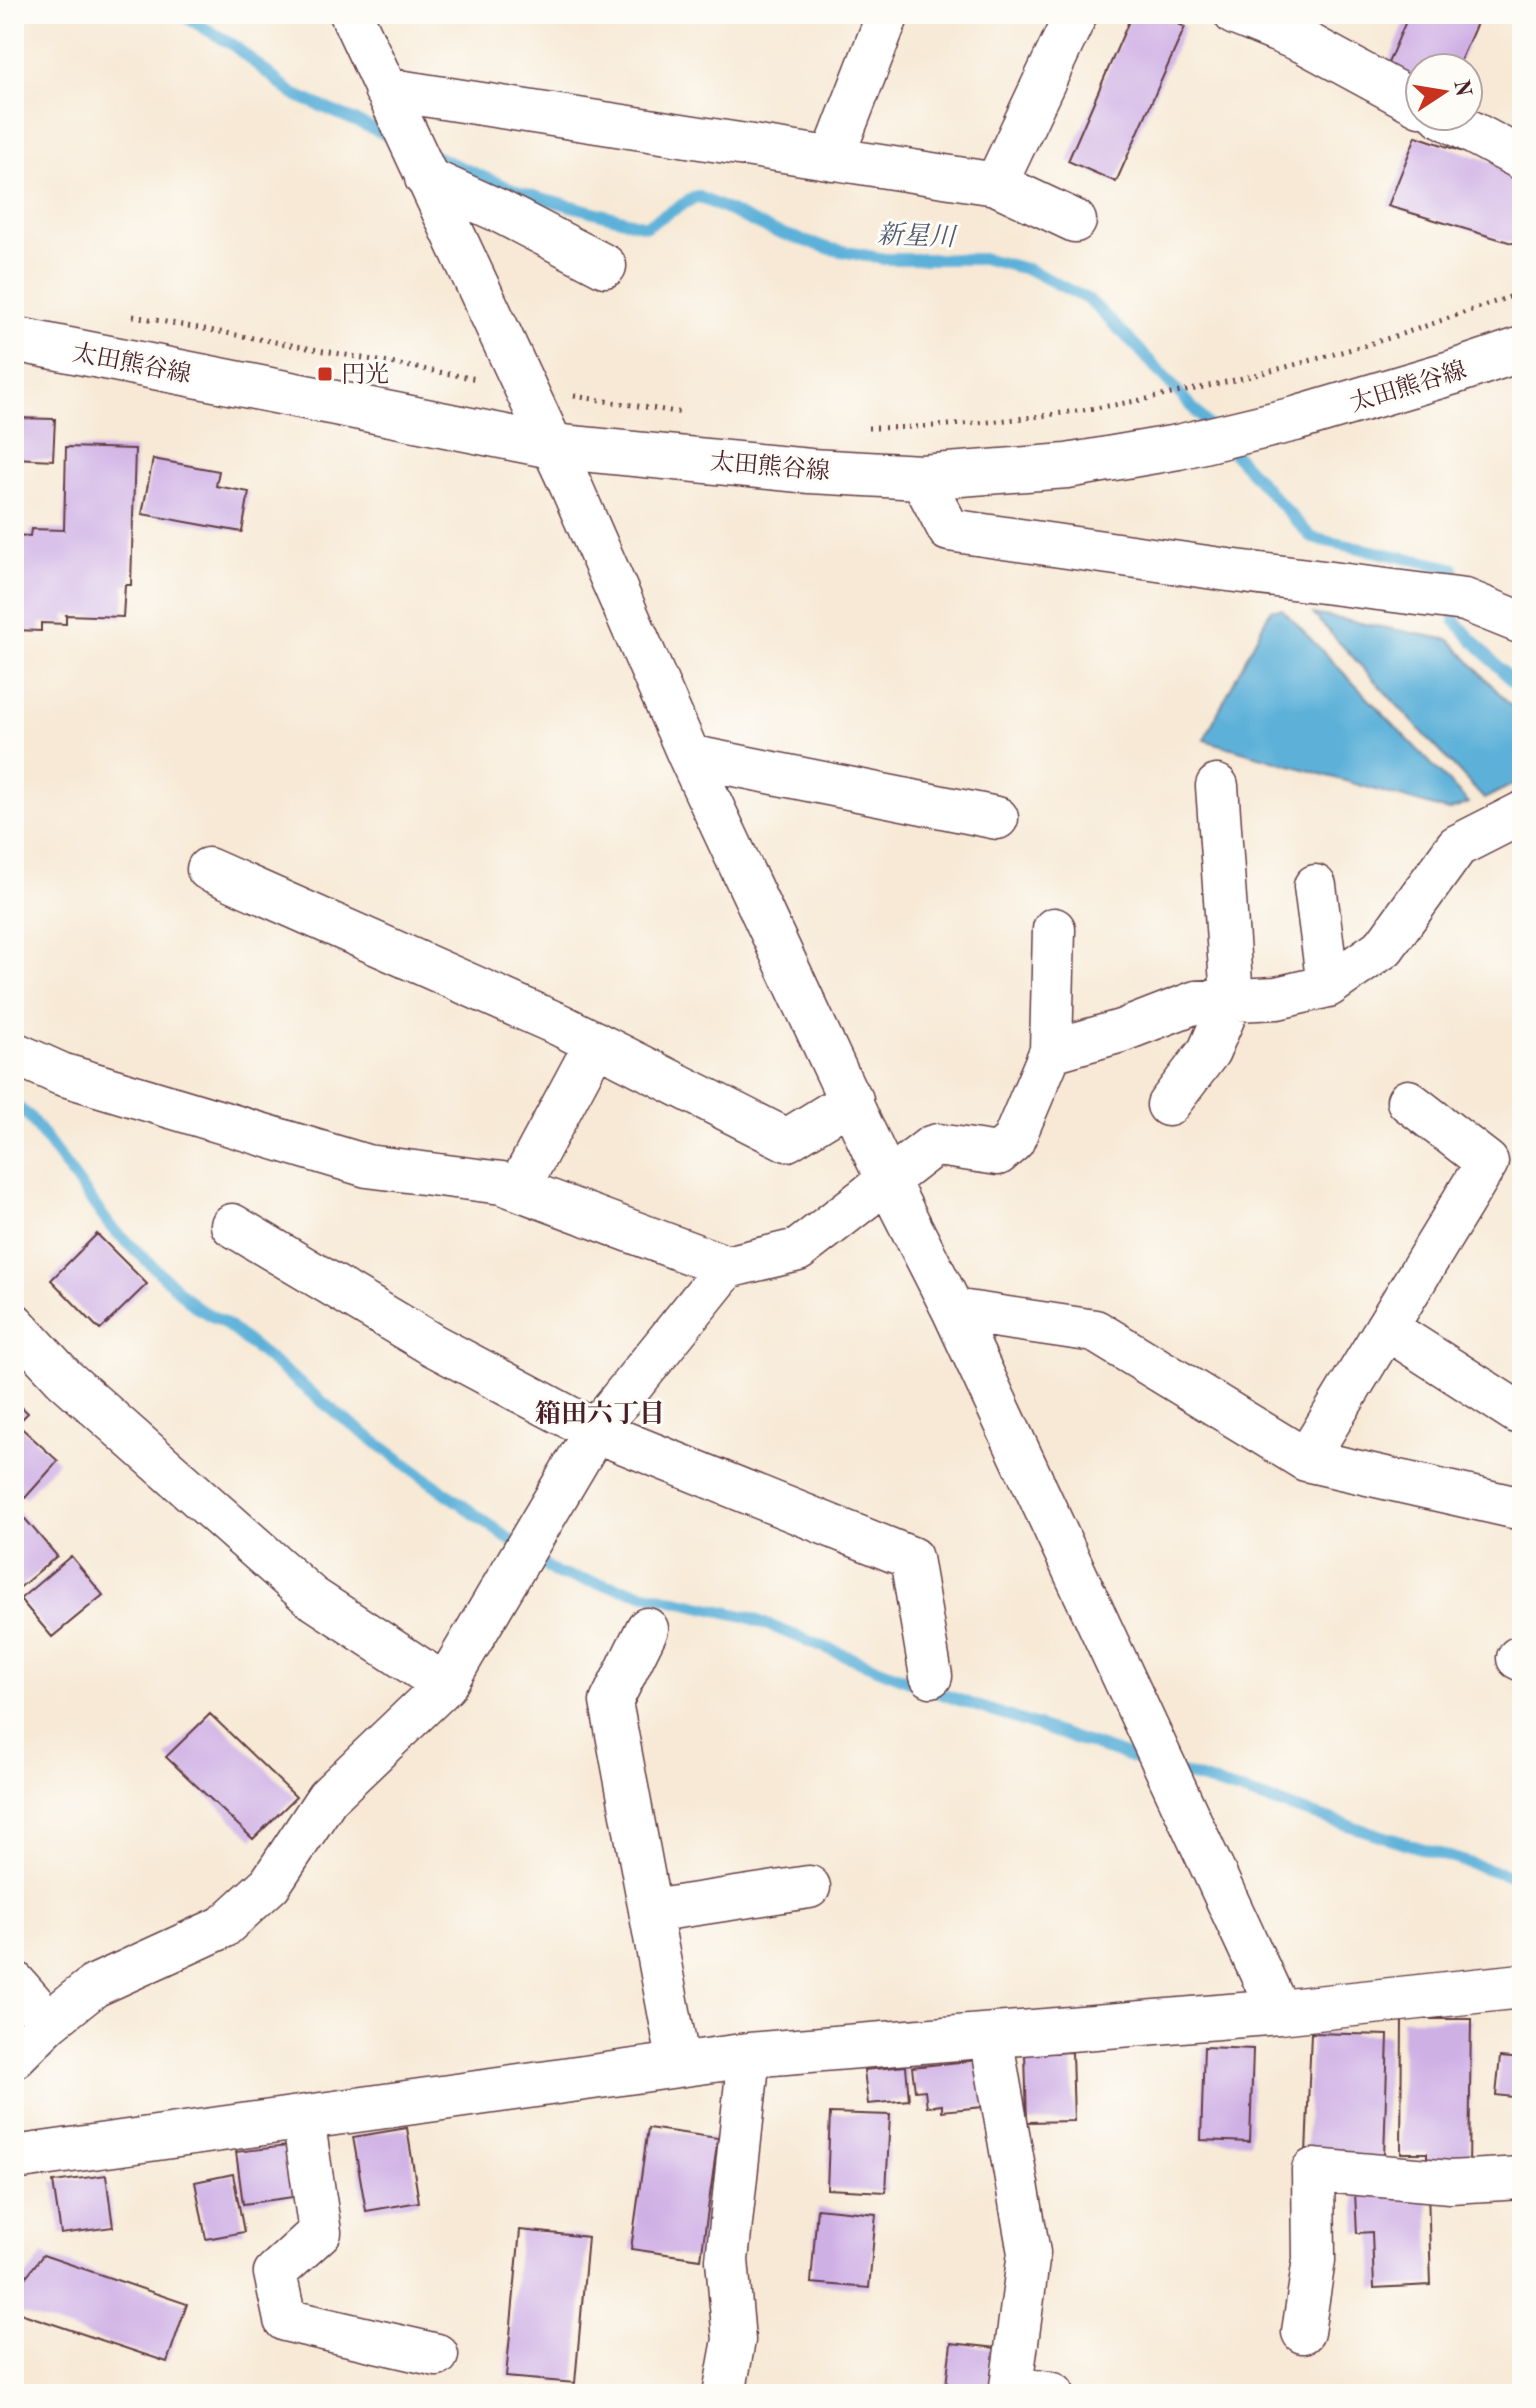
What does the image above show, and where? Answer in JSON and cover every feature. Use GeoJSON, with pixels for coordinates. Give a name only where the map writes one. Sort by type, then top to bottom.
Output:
{"type":"FeatureCollection","features":[{"type":"Feature","properties":{"kind":"main road","name":"太田熊谷線"},"geometry":{"type":"LineString","coordinates":[[14,339],[551,446],[810,471],[921,477],[1067,466],[1178,447],[1273,424],[1454,372],[1522,349]]}},
{"type":"Feature","properties":{"kind":"main road"},"geometry":{"type":"LineString","coordinates":[[14,2158],[749,2055],[1279,2012],[1522,1986]]}},
{"type":"Feature","properties":{"kind":"street"},"geometry":{"type":"LineString","coordinates":[[351,14],[551,446],[689,756],[887,1180],[953,1310],[1279,2012]]}},
{"type":"Feature","properties":{"kind":"street"},"geometry":{"type":"LineString","coordinates":[[832,159],[888,14]]}},
{"type":"Feature","properties":{"kind":"street"},"geometry":{"type":"LineString","coordinates":[[996,184],[1076,14]]}},
{"type":"Feature","properties":{"kind":"street"},"geometry":{"type":"LineString","coordinates":[[1235,14],[1304,42],[1404,96]]}},
{"type":"Feature","properties":{"kind":"street"},"geometry":{"type":"LineString","coordinates":[[390,101],[832,159],[996,184],[1075,221]]}},
{"type":"Feature","properties":{"kind":"street"},"geometry":{"type":"LineString","coordinates":[[1471,132],[1522,159]]}},
{"type":"Feature","properties":{"kind":"street"},"geometry":{"type":"LineString","coordinates":[[426,177],[605,266]]}},
{"type":"Feature","properties":{"kind":"street"},"geometry":{"type":"LineString","coordinates":[[921,477],[949,530],[1228,570],[1448,597],[1522,623]]}},
{"type":"Feature","properties":{"kind":"street"},"geometry":{"type":"LineString","coordinates":[[689,756],[997,818]]}},
{"type":"Feature","properties":{"kind":"street"},"geometry":{"type":"LineString","coordinates":[[1168,1105],[1209,1051],[1232,998],[1217,786]]}},
{"type":"Feature","properties":{"kind":"street"},"geometry":{"type":"LineString","coordinates":[[1051,1051],[1121,1031],[1196,1002],[1277,998],[1328,986],[1384,947],[1457,846],[1522,813]]}},
{"type":"Feature","properties":{"kind":"street"},"geometry":{"type":"LineString","coordinates":[[208,869],[596,1043],[787,1140],[852,1100]]}},
{"type":"Feature","properties":{"kind":"street"},"geometry":{"type":"LineString","coordinates":[[1315,886],[1328,986]]}},
{"type":"Feature","properties":{"kind":"street"},"geometry":{"type":"LineString","coordinates":[[14,1053],[61,1074],[367,1166],[502,1183],[727,1267],[798,1250],[931,1147],[938,1145],[998,1154],[1006,1149],[1013,1141],[1051,1051],[1054,929]]}},
{"type":"Feature","properties":{"kind":"street"},"geometry":{"type":"LineString","coordinates":[[518,1189],[596,1043]]}},
{"type":"Feature","properties":{"kind":"street"},"geometry":{"type":"LineString","coordinates":[[1306,1460],[1487,1162],[1408,1101]]}},
{"type":"Feature","properties":{"kind":"street"},"geometry":{"type":"LineString","coordinates":[[232,1225],[433,1345],[595,1431],[911,1558],[931,1676]]}},
{"type":"Feature","properties":{"kind":"street"},"geometry":{"type":"LineString","coordinates":[[14,2057],[49,2022],[94,1986],[223,1927],[270,1884],[327,1798],[445,1685],[595,1431],[727,1267]]}},
{"type":"Feature","properties":{"kind":"street"},"geometry":{"type":"LineString","coordinates":[[953,1310],[1095,1331],[1306,1460],[1522,1509]]}},
{"type":"Feature","properties":{"kind":"street"},"geometry":{"type":"LineString","coordinates":[[14,1324],[64,1378],[311,1597],[445,1685]]}},
{"type":"Feature","properties":{"kind":"street"},"geometry":{"type":"LineString","coordinates":[[1386,1328],[1517,1412]]}},
{"type":"Feature","properties":{"kind":"street"},"geometry":{"type":"LineString","coordinates":[[647,1629],[611,1702],[679,2065]]}},
{"type":"Feature","properties":{"kind":"street"},"geometry":{"type":"LineString","coordinates":[[651,1911],[809,1887]]}},
{"type":"Feature","properties":{"kind":"street"},"geometry":{"type":"LineString","coordinates":[[14,1982],[49,2022]]}},
{"type":"Feature","properties":{"kind":"street"},"geometry":{"type":"LineString","coordinates":[[991,2036],[1029,2253],[1011,2390],[1053,2394]]}},
{"type":"Feature","properties":{"kind":"street"},"geometry":{"type":"LineString","coordinates":[[724,2394],[734,2340],[727,2260],[749,2055]]}},
{"type":"Feature","properties":{"kind":"street"},"geometry":{"type":"LineString","coordinates":[[303,2118],[320,2232],[275,2273],[285,2320],[437,2355]]}},
{"type":"Feature","properties":{"kind":"street"},"geometry":{"type":"LineString","coordinates":[[1303,2332],[1314,2260],[1313,2170],[1450,2182],[1522,2178]]}},
{"type":"Feature","properties":{"kind":"path"},"geometry":{"type":"LineString","coordinates":[[855,428],[928,428],[1020,419],[1142,399],[1234,380],[1391,337],[1522,293]]}},
{"type":"Feature","properties":{"kind":"path"},"geometry":{"type":"LineString","coordinates":[[119,313],[428,370]]}},
{"type":"Feature","properties":{"kind":"path"},"geometry":{"type":"LineString","coordinates":[[613,402],[686,413]]}},
{"type":"Feature","properties":{"kind":"water"},"geometry":{"type":"Polygon","coordinates":[[[1271,609],[1282,609],[1469,803],[1448,811],[1204,740],[1271,609]]]}},
{"type":"Feature","properties":{"kind":"water"},"geometry":{"type":"Polygon","coordinates":[[[1313,614],[1450,640],[1522,718],[1522,780],[1484,799],[1313,614]]]}},
{"type":"Feature","properties":{"kind":"building"},"geometry":{"type":"Polygon","coordinates":[[[1132,14],[1156,14],[1185,27],[1116,182],[1068,161],[1132,14]]]}},
{"type":"Feature","properties":{"kind":"building"},"geometry":{"type":"Polygon","coordinates":[[[1409,14],[1481,14],[1464,52],[1404,52],[1404,79],[1385,70],[1409,14]]]}},
{"type":"Feature","properties":{"kind":"building"},"geometry":{"type":"Polygon","coordinates":[[[1416,136],[1522,172],[1522,246],[1388,206],[1416,136]]]}},
{"type":"Feature","properties":{"kind":"building"},"geometry":{"type":"Polygon","coordinates":[[[14,418],[55,419],[53,460],[14,458],[14,418]]]}},
{"type":"Feature","properties":{"kind":"building"},"geometry":{"type":"Polygon","coordinates":[[[66,447],[135,449],[131,585],[125,585],[123,617],[66,615],[66,624],[41,623],[41,631],[14,630],[14,535],[30,536],[31,529],[64,530],[66,447]]]}},
{"type":"Feature","properties":{"kind":"building"},"geometry":{"type":"Polygon","coordinates":[[[153,459],[219,471],[216,486],[249,492],[242,532],[142,514],[153,459]]]}},
{"type":"Feature","properties":{"kind":"building"},"geometry":{"type":"Polygon","coordinates":[[[97,1234],[147,1284],[100,1330],[51,1280],[97,1234]]]}},
{"type":"Feature","properties":{"kind":"building"},"geometry":{"type":"Polygon","coordinates":[[[14,1400],[28,1413],[17,1424],[58,1461],[25,1498],[14,1488],[14,1400]]]}},
{"type":"Feature","properties":{"kind":"building"},"geometry":{"type":"Polygon","coordinates":[[[14,1506],[57,1556],[17,1590],[14,1587],[14,1506]]]}},
{"type":"Feature","properties":{"kind":"building"},"geometry":{"type":"Polygon","coordinates":[[[71,1556],[103,1595],[52,1637],[20,1599],[71,1556]]]}},
{"type":"Feature","properties":{"kind":"building"},"geometry":{"type":"Polygon","coordinates":[[[210,1714],[296,1797],[253,1839],[166,1757],[210,1714]]]}},
{"type":"Feature","properties":{"kind":"building"},"geometry":{"type":"Polygon","coordinates":[[[1402,2019],[1471,2019],[1469,2171],[1427,2170],[1427,2153],[1401,2153],[1402,2019]]]}},
{"type":"Feature","properties":{"kind":"building"},"geometry":{"type":"Polygon","coordinates":[[[1311,2033],[1388,2035],[1384,2157],[1306,2154],[1311,2033]]]}},
{"type":"Feature","properties":{"kind":"building"},"geometry":{"type":"Polygon","coordinates":[[[1204,2047],[1253,2049],[1250,2142],[1201,2140],[1204,2047]]]}},
{"type":"Feature","properties":{"kind":"building"},"geometry":{"type":"Polygon","coordinates":[[[1072,2052],[1074,2121],[1027,2122],[1025,2054],[1072,2052]]]}},
{"type":"Feature","properties":{"kind":"building"},"geometry":{"type":"Polygon","coordinates":[[[1500,2057],[1522,2059],[1522,2098],[1496,2095],[1500,2057]]]}},
{"type":"Feature","properties":{"kind":"building"},"geometry":{"type":"Polygon","coordinates":[[[979,2060],[993,2106],[942,2111],[942,2105],[927,2107],[925,2090],[915,2091],[912,2067],[979,2060]]]}},
{"type":"Feature","properties":{"kind":"building"},"geometry":{"type":"Polygon","coordinates":[[[906,2066],[909,2100],[868,2104],[864,2070],[906,2066]]]}},
{"type":"Feature","properties":{"kind":"building"},"geometry":{"type":"Polygon","coordinates":[[[830,2113],[890,2115],[886,2192],[827,2189],[830,2113]]]}},
{"type":"Feature","properties":{"kind":"building"},"geometry":{"type":"Polygon","coordinates":[[[407,2128],[419,2202],[366,2211],[353,2137],[407,2128]]]}},
{"type":"Feature","properties":{"kind":"building"},"geometry":{"type":"Polygon","coordinates":[[[648,2128],[718,2138],[701,2259],[631,2249],[648,2128]]]}},
{"type":"Feature","properties":{"kind":"building"},"geometry":{"type":"Polygon","coordinates":[[[287,2146],[293,2197],[243,2204],[236,2152],[287,2146]]]}},
{"type":"Feature","properties":{"kind":"building"},"geometry":{"type":"Polygon","coordinates":[[[233,2174],[244,2232],[206,2239],[195,2182],[233,2174]]]}},
{"type":"Feature","properties":{"kind":"building"},"geometry":{"type":"Polygon","coordinates":[[[106,2175],[113,2227],[61,2234],[53,2182],[106,2175]]]}},
{"type":"Feature","properties":{"kind":"building"},"geometry":{"type":"Polygon","coordinates":[[[1428,2190],[1431,2285],[1374,2288],[1372,2232],[1357,2233],[1355,2193],[1428,2190]]]}},
{"type":"Feature","properties":{"kind":"building"},"geometry":{"type":"Polygon","coordinates":[[[817,2208],[876,2214],[869,2288],[811,2283],[817,2208]]]}},
{"type":"Feature","properties":{"kind":"building"},"geometry":{"type":"Polygon","coordinates":[[[520,2230],[588,2237],[575,2383],[506,2377],[520,2230]]]}},
{"type":"Feature","properties":{"kind":"building"},"geometry":{"type":"Polygon","coordinates":[[[43,2255],[187,2304],[167,2362],[14,2311],[14,2292],[43,2255]]]}},
{"type":"Feature","properties":{"kind":"building"},"geometry":{"type":"Polygon","coordinates":[[[951,2343],[997,2348],[992,2394],[945,2394],[951,2343]]]}},
{"type":"Feature","properties":{"kind":"waterway","name":"新星川"},"geometry":{"type":"LineString","coordinates":[[181,14],[233,45],[293,94],[399,140]]}},
{"type":"Feature","properties":{"kind":"waterway","name":"新星川"},"geometry":{"type":"LineString","coordinates":[[430,154],[519,192],[646,226],[697,196],[773,231],[831,249],[884,259],[986,259],[1030,270],[1089,300],[1212,429]]}},
{"type":"Feature","properties":{"kind":"waterway","name":"新星川"},"geometry":{"type":"LineString","coordinates":[[1227,446],[1312,538],[1453,568],[1455,621],[1522,692]]}},
{"type":"Feature","properties":{"kind":"waterway"},"geometry":{"type":"LineString","coordinates":[[14,1105],[29,1116],[110,1226],[197,1308],[223,1322],[340,1416],[557,1574],[748,1617],[950,1697],[1152,1764]]}},
{"type":"Feature","properties":{"kind":"waterway"},"geometry":{"type":"LineString","coordinates":[[1181,1773],[1520,1879]]}},
{"type":"Feature","properties":{"kind":"place","name":"円光"},"geometry":{"type":"Point","coordinates":[325,374]}},
{"type":"Feature","properties":{"kind":"district","name":"箱田六丁目"},"geometry":{"type":"Point","coordinates":[600,1413]}}]}
